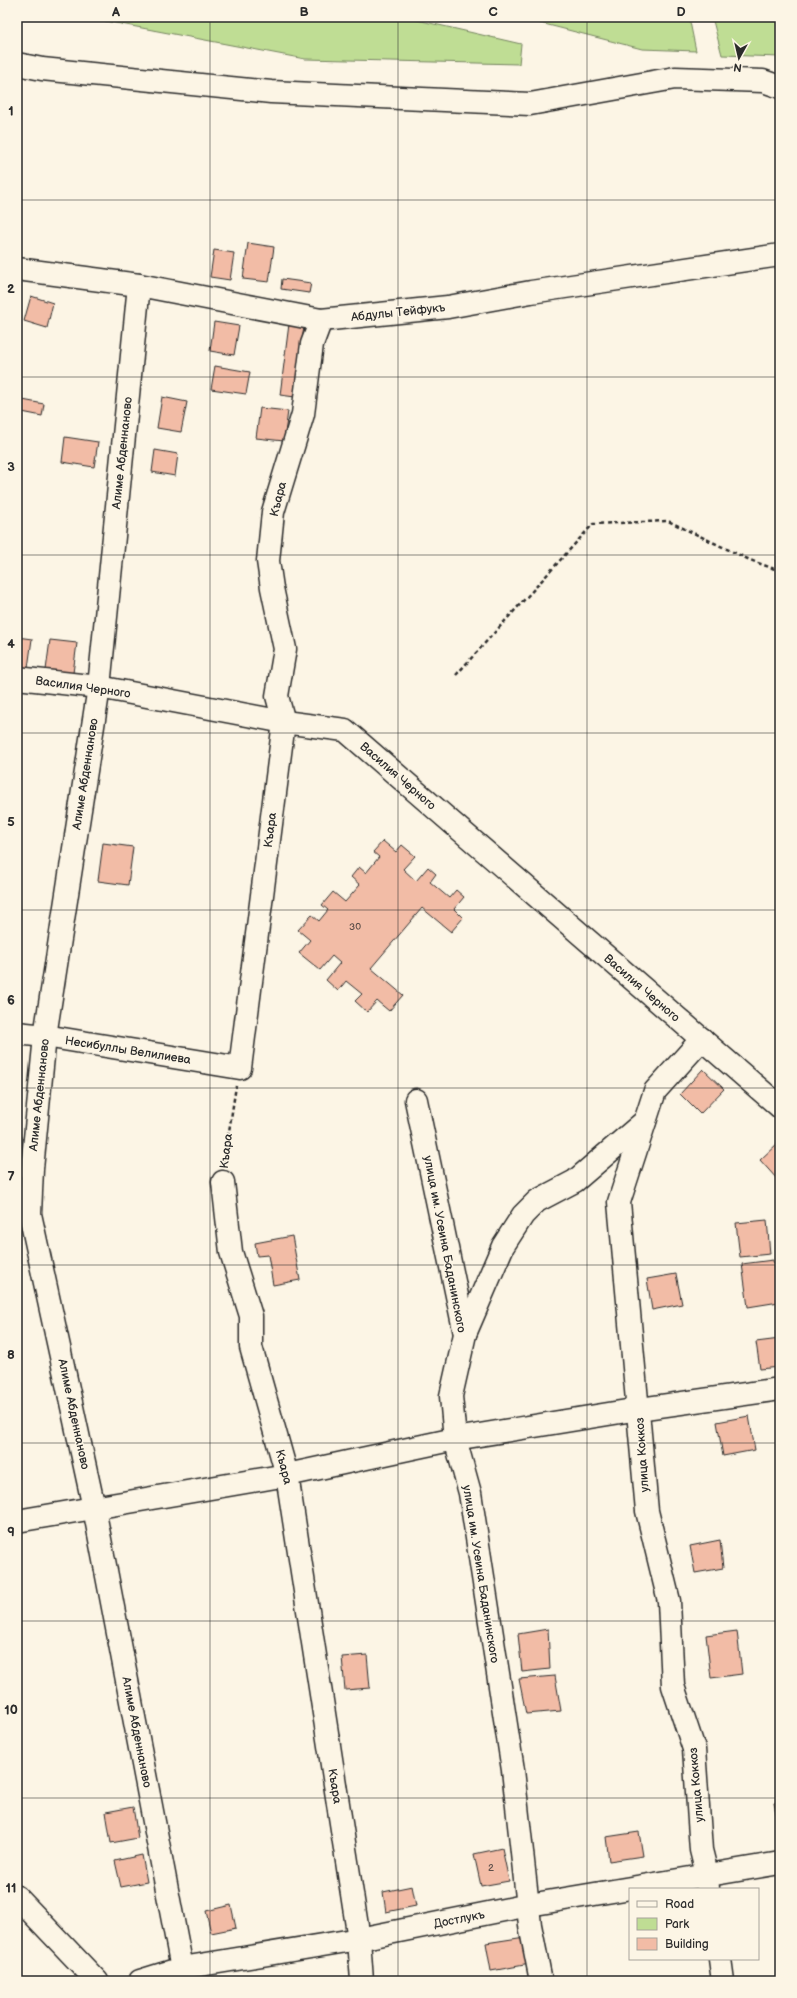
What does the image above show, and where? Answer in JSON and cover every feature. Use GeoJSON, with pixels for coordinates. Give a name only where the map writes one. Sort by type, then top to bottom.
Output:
{"type":"FeatureCollection","features":[{"type":"Feature","properties":{"kind":"street"},"geometry":{"type":"LineString","coordinates":[[17,64],[42,69],[271,92],[530,104],[675,78],[763,81],[780,87]]}},
{"type":"Feature","properties":{"kind":"street","name":"Абдулы Тейфукъ"},"geometry":{"type":"LineString","coordinates":[[17,270],[139,285],[321,320],[448,307],[530,292],[780,255]]}},
{"type":"Feature","properties":{"kind":"street","name":"Алиме Абденнаново"},"geometry":{"type":"LineString","coordinates":[[139,285],[99,687],[45,1036],[32,1169],[30,1214],[94,1508],[182,1968]]}},
{"type":"Feature","properties":{"kind":"street","name":"Къара"},"geometry":{"type":"LineString","coordinates":[[240,1068],[284,722],[278,696],[285,649],[268,561],[273,512],[303,414],[312,344],[321,320]]}},
{"type":"Feature","properties":{"kind":"street","name":"Василия Черного"},"geometry":{"type":"LineString","coordinates":[[17,678],[99,687],[284,722],[345,730],[780,1107]]}},
{"type":"Feature","properties":{"kind":"street","name":"Несибуллы Велилиева"},"geometry":{"type":"LineString","coordinates":[[17,1033],[45,1036],[240,1068]]}},
{"type":"Feature","properties":{"kind":"street","name":"улица Коккоз"},"geometry":{"type":"LineString","coordinates":[[702,1039],[655,1091],[619,1202],[639,1409],[647,1511],[669,1601],[673,1686],[694,1749],[702,1850],[708,1882]]}},
{"type":"Feature","properties":{"kind":"street","name":"улица им. Усеина Баданинского"},"geometry":{"type":"LineString","coordinates":[[416,1100],[464,1334],[451,1396],[455,1439],[470,1493],[513,1770],[530,1925],[541,1981]]}},
{"type":"Feature","properties":{"kind":"street"},"geometry":{"type":"LineString","coordinates":[[464,1334],[503,1246],[523,1215],[537,1201],[575,1181],[645,1121]]}},
{"type":"Feature","properties":{"kind":"street","name":"Къара"},"geometry":{"type":"LineString","coordinates":[[223,1182],[231,1252],[251,1316],[251,1347],[287,1475],[359,1939],[362,1981]]}},
{"type":"Feature","properties":{"kind":"street"},"geometry":{"type":"LineString","coordinates":[[17,1521],[287,1475],[455,1439],[639,1409],[780,1389]]}},
{"type":"Feature","properties":{"kind":"street","name":"Достлукъ"},"geometry":{"type":"LineString","coordinates":[[661,1888],[708,1882],[780,1863]]}},
{"type":"Feature","properties":{"kind":"street","name":"Достлукъ"},"geometry":{"type":"LineString","coordinates":[[140,1981],[182,1968],[359,1939],[529,1905],[629,1892]]}},
{"type":"Feature","properties":{"kind":"street"},"geometry":{"type":"LineString","coordinates":[[17,1897],[97,1981]]}},
{"type":"Feature","properties":{"kind":"street"},"geometry":{"type":"LineString","coordinates":[[720,1960],[723,1981]]}},
{"type":"Feature","properties":{"kind":"path"},"geometry":{"type":"LineString","coordinates":[[456,675],[593,524],[668,521],[750,560],[780,571]]}},
{"type":"Feature","properties":{"kind":"path","name":"Къара"},"geometry":{"type":"LineString","coordinates":[[223,1182],[226,1147],[240,1068]]}},
{"type":"Feature","properties":{"kind":"green space"},"geometry":{"type":"Polygon","coordinates":[[[84,17],[404,17],[521,44],[519,64],[305,59],[84,17]]]}},
{"type":"Feature","properties":{"kind":"green space"},"geometry":{"type":"Polygon","coordinates":[[[517,17],[689,17],[696,51],[642,49],[517,17]]]}},
{"type":"Feature","properties":{"kind":"green space"},"geometry":{"type":"Polygon","coordinates":[[[712,17],[780,17],[780,57],[722,55],[712,17]]]}},
{"type":"Feature","properties":{"kind":"building"},"geometry":{"type":"Polygon","coordinates":[[[248,243],[274,247],[269,282],[243,279],[248,243]]]}},
{"type":"Feature","properties":{"kind":"building"},"geometry":{"type":"Polygon","coordinates":[[[214,250],[234,253],[230,280],[210,277],[214,250]]]}},
{"type":"Feature","properties":{"kind":"building"},"geometry":{"type":"Polygon","coordinates":[[[282,279],[311,283],[309,293],[281,289],[282,279]]]}},
{"type":"Feature","properties":{"kind":"building"},"geometry":{"type":"Polygon","coordinates":[[[31,296],[53,303],[47,328],[24,321],[31,296]]]}},
{"type":"Feature","properties":{"kind":"building"},"geometry":{"type":"Polygon","coordinates":[[[214,322],[239,326],[234,355],[210,351],[214,322]]]}},
{"type":"Feature","properties":{"kind":"building"},"geometry":{"type":"Polygon","coordinates":[[[289,324],[304,326],[295,397],[280,395],[289,324]]]}},
{"type":"Feature","properties":{"kind":"building"},"geometry":{"type":"Polygon","coordinates":[[[215,366],[250,372],[246,394],[211,389],[215,366]]]}},
{"type":"Feature","properties":{"kind":"building"},"geometry":{"type":"Polygon","coordinates":[[[162,397],[187,402],[181,432],[157,428],[162,397]]]}},
{"type":"Feature","properties":{"kind":"building"},"geometry":{"type":"Polygon","coordinates":[[[17,399],[44,404],[42,416],[17,411],[17,399]]]}},
{"type":"Feature","properties":{"kind":"building"},"geometry":{"type":"Polygon","coordinates":[[[260,408],[288,411],[284,441],[256,438],[260,408]]]}},
{"type":"Feature","properties":{"kind":"building"},"geometry":{"type":"Polygon","coordinates":[[[65,437],[98,442],[94,467],[62,462],[65,437]]]}},
{"type":"Feature","properties":{"kind":"building"},"geometry":{"type":"Polygon","coordinates":[[[155,450],[178,454],[175,476],[152,472],[155,450]]]}},
{"type":"Feature","properties":{"kind":"building"},"geometry":{"type":"Polygon","coordinates":[[[17,637],[32,639],[28,668],[17,666],[17,637]]]}},
{"type":"Feature","properties":{"kind":"building"},"geometry":{"type":"Polygon","coordinates":[[[50,640],[77,643],[73,673],[46,670],[50,640]]]}},
{"type":"Feature","properties":{"kind":"building"},"geometry":{"type":"Polygon","coordinates":[[[383,841],[396,852],[402,845],[415,856],[403,869],[416,881],[428,867],[436,874],[430,882],[449,898],[456,890],[464,897],[454,909],[463,918],[451,932],[422,908],[371,968],[403,995],[389,1011],[377,1001],[367,1012],[355,1001],[362,994],[346,981],[338,991],[326,980],[340,963],[332,956],[320,970],[299,953],[310,940],[298,930],[312,915],[319,921],[328,910],[322,905],[333,892],[345,902],[360,885],[351,877],[359,867],[366,873],[379,857],[373,852],[383,841]]]}},
{"type":"Feature","properties":{"kind":"building"},"geometry":{"type":"Polygon","coordinates":[[[103,843],[133,847],[128,885],[98,881],[103,843]]]}},
{"type":"Feature","properties":{"kind":"building"},"geometry":{"type":"Polygon","coordinates":[[[703,1069],[724,1089],[700,1114],[680,1094],[703,1069]]]}},
{"type":"Feature","properties":{"kind":"building"},"geometry":{"type":"Polygon","coordinates":[[[779,1142],[780,1176],[777,1179],[760,1160],[779,1142]]]}},
{"type":"Feature","properties":{"kind":"building"},"geometry":{"type":"Polygon","coordinates":[[[767,1220],[770,1254],[740,1257],[736,1223],[767,1220]]]}},
{"type":"Feature","properties":{"kind":"building"},"geometry":{"type":"Polygon","coordinates":[[[292,1236],[300,1280],[273,1285],[268,1255],[257,1256],[255,1243],[292,1236]]]}},
{"type":"Feature","properties":{"kind":"building"},"geometry":{"type":"Polygon","coordinates":[[[773,1260],[779,1302],[748,1307],[742,1264],[773,1260]]]}},
{"type":"Feature","properties":{"kind":"building"},"geometry":{"type":"Polygon","coordinates":[[[676,1274],[682,1304],[652,1310],[647,1279],[676,1274]]]}},
{"type":"Feature","properties":{"kind":"building"},"geometry":{"type":"Polygon","coordinates":[[[780,1339],[780,1367],[760,1369],[756,1342],[780,1339]]]}},
{"type":"Feature","properties":{"kind":"building"},"geometry":{"type":"Polygon","coordinates":[[[749,1416],[755,1450],[723,1456],[717,1422],[749,1416]]]}},
{"type":"Feature","properties":{"kind":"building"},"geometry":{"type":"Polygon","coordinates":[[[720,1540],[723,1568],[695,1573],[690,1546],[720,1540]]]}},
{"type":"Feature","properties":{"kind":"building"},"geometry":{"type":"Polygon","coordinates":[[[548,1629],[550,1669],[522,1672],[518,1634],[548,1629]]]}},
{"type":"Feature","properties":{"kind":"building"},"geometry":{"type":"Polygon","coordinates":[[[737,1631],[742,1674],[711,1678],[706,1635],[737,1631]]]}},
{"type":"Feature","properties":{"kind":"building"},"geometry":{"type":"Polygon","coordinates":[[[367,1655],[370,1688],[345,1690],[342,1657],[367,1655]]]}},
{"type":"Feature","properties":{"kind":"building"},"geometry":{"type":"Polygon","coordinates":[[[555,1676],[561,1711],[526,1714],[519,1679],[555,1676]]]}},
{"type":"Feature","properties":{"kind":"building"},"geometry":{"type":"Polygon","coordinates":[[[780,1802],[780,1834],[774,1803],[780,1802]]]}},
{"type":"Feature","properties":{"kind":"building"},"geometry":{"type":"Polygon","coordinates":[[[133,1807],[138,1838],[111,1843],[106,1812],[133,1807]]]}},
{"type":"Feature","properties":{"kind":"building"},"geometry":{"type":"Polygon","coordinates":[[[639,1832],[643,1856],[609,1861],[606,1837],[639,1832]]]}},
{"type":"Feature","properties":{"kind":"building"},"geometry":{"type":"Polygon","coordinates":[[[502,1848],[509,1881],[481,1886],[474,1854],[502,1848]]]}},
{"type":"Feature","properties":{"kind":"building"},"geometry":{"type":"Polygon","coordinates":[[[142,1855],[147,1882],[121,1887],[115,1861],[142,1855]]]}},
{"type":"Feature","properties":{"kind":"building"},"geometry":{"type":"Polygon","coordinates":[[[412,1886],[416,1906],[386,1912],[383,1892],[412,1886]]]}},
{"type":"Feature","properties":{"kind":"building"},"geometry":{"type":"Polygon","coordinates":[[[231,1905],[236,1928],[211,1933],[206,1911],[231,1905]]]}},
{"type":"Feature","properties":{"kind":"building"},"geometry":{"type":"Polygon","coordinates":[[[525,1937],[530,1964],[491,1971],[486,1943],[525,1937]]]}}]}
